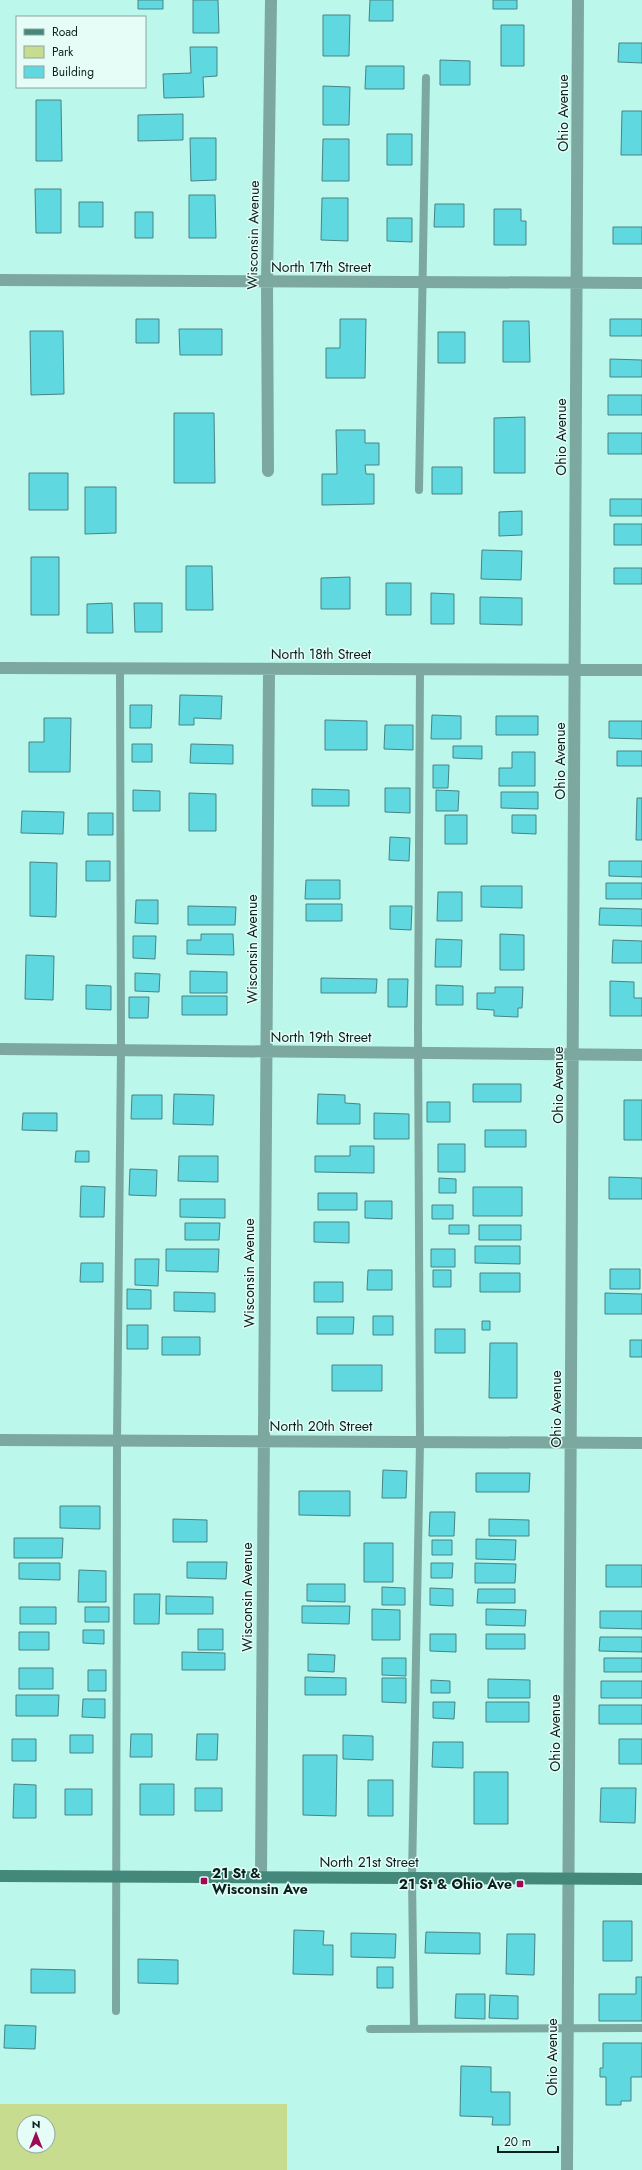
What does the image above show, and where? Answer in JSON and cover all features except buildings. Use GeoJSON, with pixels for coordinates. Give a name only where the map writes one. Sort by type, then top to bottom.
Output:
{"type":"FeatureCollection","features":[{"type":"Feature","properties":{"kind":"street","name":"Wisconsin Avenue"},"geometry":{"type":"LineString","coordinates":[[268,471],[267,282],[271,0]]}},
{"type":"Feature","properties":{"kind":"street","name":"Ohio Avenue"},"geometry":{"type":"LineString","coordinates":[[567,2170],[574,1054],[578,0]]}},
{"type":"Feature","properties":{"kind":"street","name":"North 17th Street"},"geometry":{"type":"LineString","coordinates":[[0,280],[642,283]]}},
{"type":"Feature","properties":{"kind":"street","name":"North 18th Street"},"geometry":{"type":"LineString","coordinates":[[0,668],[642,670]]}},
{"type":"Feature","properties":{"kind":"street","name":"Wisconsin Avenue"},"geometry":{"type":"LineString","coordinates":[[260,1877],[269,669]]}},
{"type":"Feature","properties":{"kind":"street","name":"North 19th Street"},"geometry":{"type":"LineString","coordinates":[[0,1049],[642,1055]]}},
{"type":"Feature","properties":{"kind":"street","name":"North 20th Street"},"geometry":{"type":"LineString","coordinates":[[0,1440],[642,1442]]}},
{"type":"Feature","properties":{"kind":"street","name":"North 21st Street"},"geometry":{"type":"LineString","coordinates":[[0,1876],[116,1878],[412,1877],[642,1879]]}},
{"type":"Feature","properties":{"kind":"lane"},"geometry":{"type":"LineString","coordinates":[[419,490],[426,78]]}},
{"type":"Feature","properties":{"kind":"lane"},"geometry":{"type":"LineString","coordinates":[[116,2011],[117,1440],[121,1050],[120,668]]}},
{"type":"Feature","properties":{"kind":"lane"},"geometry":{"type":"LineString","coordinates":[[414,2029],[412,1877],[420,1442],[418,1053],[420,669]]}},
{"type":"Feature","properties":{"kind":"lane"},"geometry":{"type":"LineString","coordinates":[[370,2029],[642,2028]]}},
{"type":"Feature","properties":{"kind":"green space"},"geometry":{"type":"Polygon","coordinates":[[[0,2104],[287,2104],[287,2170],[0,2170],[0,2104]]]}},
{"type":"Feature","properties":{"kind":"place","name":"21 St & Wisconsin Ave"},"geometry":{"type":"Point","coordinates":[204,1881]}},
{"type":"Feature","properties":{"kind":"place","name":"21 St & Ohio Ave"},"geometry":{"type":"Point","coordinates":[520,1884]}}]}
